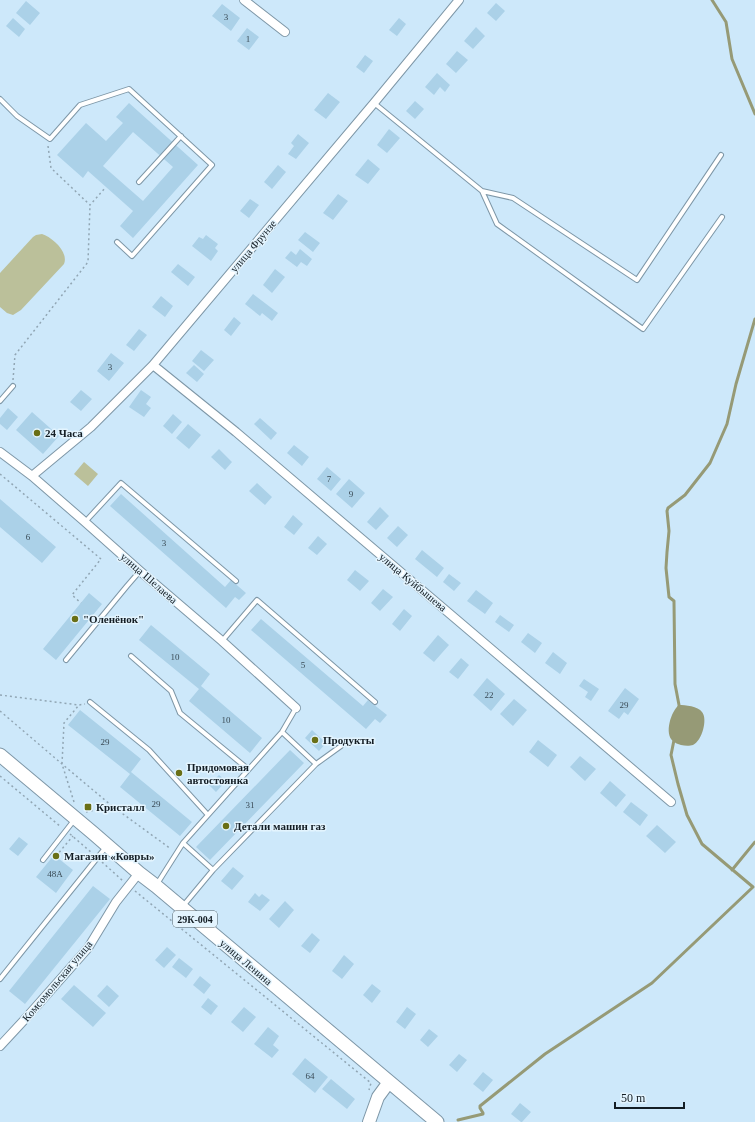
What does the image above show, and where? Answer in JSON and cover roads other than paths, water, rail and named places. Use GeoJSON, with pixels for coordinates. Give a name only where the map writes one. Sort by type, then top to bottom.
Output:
{"type":"FeatureCollection","features":[{"type":"Feature","properties":{"kind":"main road","name":"улица Ленина"},"geometry":{"type":"LineString","coordinates":[[0,755],[437,1122]]}},
{"type":"Feature","properties":{"kind":"main road"},"geometry":{"type":"LineString","coordinates":[[369,1122],[378,1097],[389,1082]]}},
{"type":"Feature","properties":{"kind":"street"},"geometry":{"type":"LineString","coordinates":[[244,0],[285,32]]}},
{"type":"Feature","properties":{"kind":"street","name":"улица Фрунзе"},"geometry":{"type":"LineString","coordinates":[[32,476],[91,427],[153,365],[459,0]]}},
{"type":"Feature","properties":{"kind":"street","name":"улица Куйбышева"},"geometry":{"type":"LineString","coordinates":[[153,365],[236,432],[671,802]]}},
{"type":"Feature","properties":{"kind":"street","name":"улица Шелаева"},"geometry":{"type":"LineString","coordinates":[[0,452],[32,476],[222,641],[296,708]]}},
{"type":"Feature","properties":{"kind":"street","name":"Комсомольская улица"},"geometry":{"type":"LineString","coordinates":[[0,1046],[88,948],[116,902],[139,873]]}},
{"type":"Feature","properties":{"kind":"lane"},"geometry":{"type":"LineString","coordinates":[[0,98],[17,116],[50,139],[80,106],[129,89],[212,165],[132,256],[117,242]]}},
{"type":"Feature","properties":{"kind":"lane"},"geometry":{"type":"LineString","coordinates":[[374,103],[482,191],[497,224],[643,329],[722,217]]}},
{"type":"Feature","properties":{"kind":"lane"},"geometry":{"type":"LineString","coordinates":[[139,182],[181,136]]}},
{"type":"Feature","properties":{"kind":"lane"},"geometry":{"type":"LineString","coordinates":[[482,191],[513,198],[637,280],[721,155]]}},
{"type":"Feature","properties":{"kind":"lane"},"geometry":{"type":"LineString","coordinates":[[0,401],[12,386]]}},
{"type":"Feature","properties":{"kind":"lane"},"geometry":{"type":"LineString","coordinates":[[85,522],[121,483],[236,581]]}},
{"type":"Feature","properties":{"kind":"lane"},"geometry":{"type":"LineString","coordinates":[[66,660],[140,571]]}},
{"type":"Feature","properties":{"kind":"lane"},"geometry":{"type":"LineString","coordinates":[[222,641],[257,600],[375,702]]}},
{"type":"Feature","properties":{"kind":"lane"},"geometry":{"type":"LineString","coordinates":[[130,656],[171,690],[180,713],[248,770]]}},
{"type":"Feature","properties":{"kind":"lane"},"geometry":{"type":"LineString","coordinates":[[90,702],[149,750],[208,815]]}},
{"type":"Feature","properties":{"kind":"lane"},"geometry":{"type":"LineString","coordinates":[[156,886],[183,843],[282,732],[296,708]]}},
{"type":"Feature","properties":{"kind":"lane"},"geometry":{"type":"LineString","coordinates":[[282,732],[316,764]]}},
{"type":"Feature","properties":{"kind":"lane"},"geometry":{"type":"LineString","coordinates":[[181,907],[213,870],[316,764],[341,746]]}},
{"type":"Feature","properties":{"kind":"lane"},"geometry":{"type":"LineString","coordinates":[[44,860],[76,819]]}},
{"type":"Feature","properties":{"kind":"lane"},"geometry":{"type":"LineString","coordinates":[[183,843],[213,870]]}},
{"type":"Feature","properties":{"kind":"lane"},"geometry":{"type":"LineString","coordinates":[[0,979],[107,846]]}},
{"type":"Feature","properties":{"kind":"waterway"},"geometry":{"type":"LineString","coordinates":[[712,0],[726,22],[732,59],[755,114]]}},
{"type":"Feature","properties":{"kind":"waterway"},"geometry":{"type":"LineString","coordinates":[[679,708],[675,684],[674,601],[669,597],[666,568],[669,531],[667,511],[668,508],[685,495],[710,463],[727,424],[736,384],[755,319]]}},
{"type":"Feature","properties":{"kind":"waterway"},"geometry":{"type":"LineString","coordinates":[[458,1120],[483,1114],[480,1106],[545,1054],[652,983],[753,887],[702,844],[687,815],[678,784],[671,755],[674,740]]}},
{"type":"Feature","properties":{"kind":"waterway"},"geometry":{"type":"LineString","coordinates":[[732,870],[755,842]]}},
{"type":"Feature","properties":{"kind":"place","name":"24 Часа"},"geometry":{"type":"Point","coordinates":[37,433]}},
{"type":"Feature","properties":{"kind":"place","name":"\"Оленёнок\""},"geometry":{"type":"Point","coordinates":[75,619]}},
{"type":"Feature","properties":{"kind":"place","name":"Продукты"},"geometry":{"type":"Point","coordinates":[315,740]}},
{"type":"Feature","properties":{"kind":"place","name":"Придомовая автостоянка"},"geometry":{"type":"Point","coordinates":[179,773]}},
{"type":"Feature","properties":{"kind":"place","name":"Кристалл"},"geometry":{"type":"Point","coordinates":[88,807]}},
{"type":"Feature","properties":{"kind":"place","name":"Детали машин газ"},"geometry":{"type":"Point","coordinates":[226,826]}},
{"type":"Feature","properties":{"kind":"place","name":"Магазин «Ковры»"},"geometry":{"type":"Point","coordinates":[56,856]}}]}
